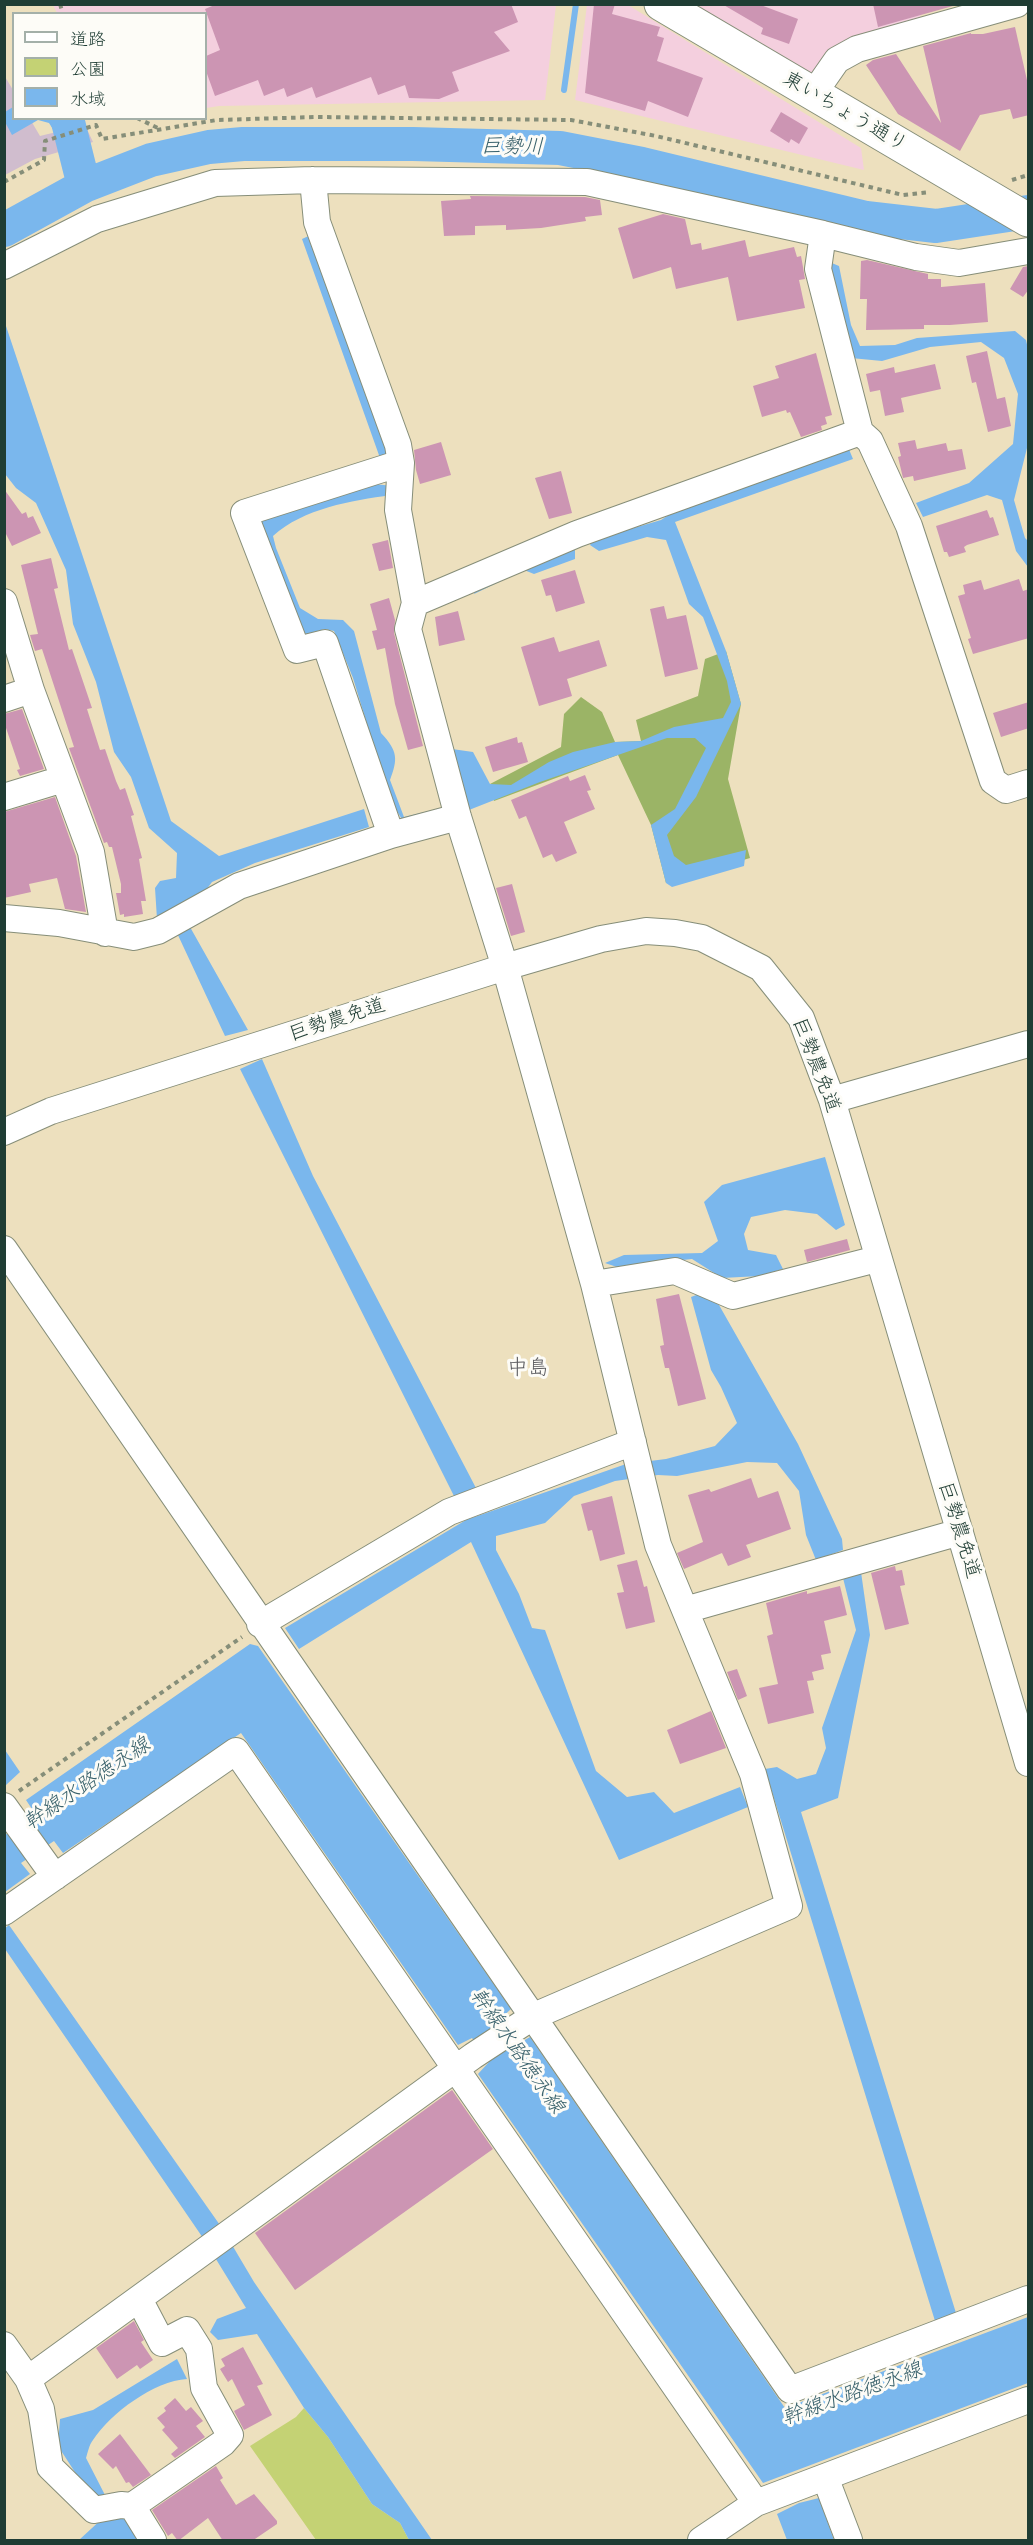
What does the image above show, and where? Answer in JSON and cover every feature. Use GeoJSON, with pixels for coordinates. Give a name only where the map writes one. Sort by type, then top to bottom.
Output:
{"type":"FeatureCollection","features":[{"type":"Feature","properties":{"kind":"main road","name":"東いちょう通り"},"geometry":{"type":"LineString","coordinates":[[661,4],[1029,220]]}},
{"type":"Feature","properties":{"kind":"street"},"geometry":{"type":"LineString","coordinates":[[814,93],[837,60],[857,50],[1017,4]]}},
{"type":"Feature","properties":{"kind":"street"},"geometry":{"type":"LineString","coordinates":[[28,2379],[465,2063],[528,2020],[789,1906],[753,1774],[658,1545],[594,1284],[505,967],[458,817],[408,629],[415,603],[398,510],[401,463],[398,446],[317,222],[313,180]]}},
{"type":"Feature","properties":{"kind":"street"},"geometry":{"type":"LineString","coordinates":[[4,266],[97,219],[215,183],[313,180],[587,182],[916,257],[959,263],[1029,251]]}},
{"type":"Feature","properties":{"kind":"street"},"geometry":{"type":"LineString","coordinates":[[823,234],[818,269],[860,432],[870,441],[909,526],[993,781],[1006,790],[1029,783]]}},
{"type":"Feature","properties":{"kind":"street"},"geometry":{"type":"LineString","coordinates":[[415,603],[577,534],[860,432]]}},
{"type":"Feature","properties":{"kind":"street"},"geometry":{"type":"LineString","coordinates":[[391,835],[325,643],[297,650],[244,513],[401,463]]}},
{"type":"Feature","properties":{"kind":"street"},"geometry":{"type":"LineString","coordinates":[[5,603],[31,690],[91,852],[105,933]]}},
{"type":"Feature","properties":{"kind":"street"},"geometry":{"type":"LineString","coordinates":[[4,699],[31,690]]}},
{"type":"Feature","properties":{"kind":"street"},"geometry":{"type":"LineString","coordinates":[[4,797],[63,779]]}},
{"type":"Feature","properties":{"kind":"street"},"geometry":{"type":"LineString","coordinates":[[4,918],[59,923],[134,937],[158,931],[239,886],[391,835],[458,817]]}},
{"type":"Feature","properties":{"kind":"street","name":"巨勢農免道"},"geometry":{"type":"LineString","coordinates":[[4,1132],[51,1111],[600,939],[646,931],[675,933],[702,938],[761,968],[801,1018],[832,1100],[877,1259],[1029,1762]]}},
{"type":"Feature","properties":{"kind":"street"},"geometry":{"type":"LineString","coordinates":[[832,1100],[1029,1044]]}},
{"type":"Feature","properties":{"kind":"street"},"geometry":{"type":"LineString","coordinates":[[4,1249],[528,2020],[790,2390],[1029,2298]]}},
{"type":"Feature","properties":{"kind":"street"},"geometry":{"type":"LineString","coordinates":[[594,1284],[675,1271],[733,1296],[877,1259]]}},
{"type":"Feature","properties":{"kind":"street"},"geometry":{"type":"LineString","coordinates":[[260,1624],[449,1512],[635,1448]]}},
{"type":"Feature","properties":{"kind":"street"},"geometry":{"type":"LineString","coordinates":[[685,1610],[960,1532]]}},
{"type":"Feature","properties":{"kind":"street"},"geometry":{"type":"LineString","coordinates":[[4,1912],[236,1751],[465,2063],[756,2502]]}},
{"type":"Feature","properties":{"kind":"street"},"geometry":{"type":"LineString","coordinates":[[9,1800],[55,1877]]}},
{"type":"Feature","properties":{"kind":"street"},"geometry":{"type":"LineString","coordinates":[[4,2345],[28,2379],[41,2409],[50,2467],[94,2510],[126,2506],[223,2443],[230,2435],[204,2388],[198,2349],[187,2330],[162,2343],[139,2299]]}},
{"type":"Feature","properties":{"kind":"street"},"geometry":{"type":"LineString","coordinates":[[701,2541],[756,2502],[1029,2400]]}},
{"type":"Feature","properties":{"kind":"street"},"geometry":{"type":"LineString","coordinates":[[825,2477],[849,2541]]}},
{"type":"Feature","properties":{"kind":"street"},"geometry":{"type":"LineString","coordinates":[[126,2506],[153,2541]]}},
{"type":"Feature","properties":{"kind":"path"},"geometry":{"type":"LineString","coordinates":[[4,182],[44,160],[45,141],[96,125],[102,139],[217,120],[317,117],[571,120],[656,136],[903,195],[973,187]]}},
{"type":"Feature","properties":{"kind":"path"},"geometry":{"type":"LineString","coordinates":[[141,120],[160,129]]}},
{"type":"Feature","properties":{"kind":"path"},"geometry":{"type":"LineString","coordinates":[[9,1800],[260,1624]]}},
{"type":"Feature","properties":{"kind":"shaded area"},"geometry":{"type":"Polygon","coordinates":[[[53,5],[556,5],[545,100],[207,108],[207,12],[56,12],[53,5]]]}},
{"type":"Feature","properties":{"kind":"shaded area"},"geometry":{"type":"Polygon","coordinates":[[[587,5],[628,5],[861,148],[864,170],[575,100],[587,5]]]}},
{"type":"Feature","properties":{"kind":"shaded area"},"geometry":{"type":"Polygon","coordinates":[[[696,5],[917,5],[925,31],[817,77],[696,5]]]}},
{"type":"Feature","properties":{"kind":"shaded area"},"geometry":{"type":"Polygon","coordinates":[[[4,75],[12,88],[12,120],[31,120],[40,136],[85,125],[93,142],[35,159],[5,175],[4,75]]]}},
{"type":"Feature","properties":{"kind":"green space"},"geometry":{"type":"Polygon","coordinates":[[[726,651],[741,704],[728,779],[750,858],[666,883],[651,825],[618,755],[494,801],[490,784],[561,747],[564,714],[581,697],[602,712],[615,742],[641,741],[636,720],[698,696],[705,659],[726,651]]]}},
{"type":"Feature","properties":{"kind":"green space"},"geometry":{"type":"Polygon","coordinates":[[[304,2408],[328,2437],[372,2504],[400,2523],[409,2540],[316,2540],[250,2446],[296,2417],[304,2408]]]}},
{"type":"Feature","properties":{"kind":"water"},"geometry":{"type":"Polygon","coordinates":[[[12,108],[12,120],[38,120],[12,135],[5,122],[5,112],[12,108]]]}},
{"type":"Feature","properties":{"kind":"water"},"geometry":{"type":"Polygon","coordinates":[[[38,120],[83,120],[85,125],[56,134],[49,123],[38,120]]]}},
{"type":"Feature","properties":{"kind":"water"},"geometry":{"type":"Polygon","coordinates":[[[313,234],[389,454],[380,458],[302,239],[313,234]]]}},
{"type":"Feature","properties":{"kind":"water"},"geometry":{"type":"Polygon","coordinates":[[[827,261],[839,266],[851,325],[860,346],[895,345],[917,338],[1015,331],[1026,340],[1028,349],[1028,444],[1014,500],[1025,538],[1028,541],[1028,567],[1016,551],[1002,500],[987,495],[923,517],[916,503],[969,483],[1013,444],[1018,394],[1004,358],[981,342],[930,347],[882,361],[851,358],[827,261]]]}},
{"type":"Feature","properties":{"kind":"water"},"geometry":{"type":"Polygon","coordinates":[[[4,320],[171,821],[219,856],[364,809],[369,827],[255,863],[212,882],[203,894],[157,919],[155,888],[160,881],[176,878],[177,853],[149,828],[131,777],[114,752],[96,682],[73,624],[66,570],[36,503],[16,488],[5,474],[4,320]]]}},
{"type":"Feature","properties":{"kind":"water"},"geometry":{"type":"Polygon","coordinates":[[[848,447],[853,459],[675,522],[726,651],[741,704],[696,797],[667,835],[674,856],[686,865],[746,850],[744,866],[672,887],[666,883],[651,825],[675,809],[706,748],[695,738],[667,738],[540,782],[469,810],[452,749],[473,752],[490,784],[511,785],[549,762],[573,752],[615,742],[641,741],[674,727],[723,718],[731,702],[727,681],[703,617],[689,604],[666,540],[647,537],[599,551],[590,545],[593,540],[661,520],[689,502],[848,447]]]}},
{"type":"Feature","properties":{"kind":"water"},"geometry":{"type":"Polygon","coordinates":[[[374,484],[393,486],[391,495],[344,503],[313,512],[285,526],[273,536],[300,608],[318,619],[343,620],[354,631],[381,733],[391,745],[395,755],[390,780],[404,817],[441,808],[403,821],[390,800],[353,678],[334,631],[325,629],[306,634],[298,629],[256,522],[374,484]]]}},
{"type":"Feature","properties":{"kind":"water"},"geometry":{"type":"Polygon","coordinates":[[[575,546],[575,559],[534,574],[524,570],[474,594],[476,589],[575,546]]]}},
{"type":"Feature","properties":{"kind":"water"},"geometry":{"type":"Polygon","coordinates":[[[190,927],[248,1030],[225,1036],[177,933],[190,927]]]}},
{"type":"Feature","properties":{"kind":"water"},"geometry":{"type":"Polygon","coordinates":[[[262,1059],[313,1176],[476,1488],[455,1498],[240,1069],[262,1059]]]}},
{"type":"Feature","properties":{"kind":"water"},"geometry":{"type":"Polygon","coordinates":[[[825,1157],[845,1225],[836,1230],[817,1214],[785,1210],[751,1217],[744,1234],[748,1250],[776,1255],[783,1269],[760,1276],[722,1278],[692,1259],[617,1267],[605,1263],[624,1255],[702,1253],[718,1241],[704,1202],[722,1185],[825,1157]]]}},
{"type":"Feature","properties":{"kind":"water"},"geometry":{"type":"Polygon","coordinates":[[[699,1294],[719,1305],[798,1444],[842,1539],[843,1550],[816,1560],[806,1535],[799,1491],[777,1463],[747,1462],[677,1476],[658,1475],[615,1481],[574,1496],[545,1523],[496,1536],[496,1550],[519,1594],[532,1628],[545,1630],[596,1771],[627,1797],[654,1792],[674,1813],[740,1787],[748,1807],[619,1860],[471,1542],[299,1649],[285,1628],[466,1520],[626,1464],[666,1459],[715,1446],[737,1423],[711,1370],[691,1297],[699,1294]]]}},
{"type":"Feature","properties":{"kind":"water"},"geometry":{"type":"Polygon","coordinates":[[[861,1572],[870,1635],[838,1798],[801,1812],[956,2313],[935,2321],[765,1769],[777,1767],[797,1779],[816,1774],[826,1748],[822,1728],[856,1630],[843,1578],[861,1572]]]}},
{"type":"Feature","properties":{"kind":"water","name":"幹線水路徳永線"},"geometry":{"type":"Polygon","coordinates":[[[250,1644],[258,1646],[511,2009],[497,2022],[516,2045],[530,2037],[785,2408],[1028,2317],[1028,2383],[763,2483],[478,2074],[489,2062],[472,2038],[458,2045],[241,1733],[63,1853],[54,1841],[21,1863],[30,1874],[5,1892],[5,1835],[36,1815],[26,1800],[250,1644]]]}},
{"type":"Feature","properties":{"kind":"water"},"geometry":{"type":"Polygon","coordinates":[[[5,1750],[20,1772],[6,1785],[4,1782],[5,1750]]]}},
{"type":"Feature","properties":{"kind":"water"},"geometry":{"type":"Polygon","coordinates":[[[9,1925],[222,2228],[254,2282],[432,2540],[409,2540],[400,2523],[372,2504],[328,2437],[304,2408],[257,2334],[218,2340],[210,2332],[217,2319],[246,2308],[203,2238],[5,1949],[4,1929],[9,1925]]]}},
{"type":"Feature","properties":{"kind":"water"},"geometry":{"type":"Polygon","coordinates":[[[177,2359],[187,2379],[174,2381],[148,2392],[122,2409],[93,2440],[86,2458],[105,2495],[142,2540],[79,2540],[104,2517],[58,2446],[60,2419],[93,2410],[177,2359]]]}},
{"type":"Feature","properties":{"kind":"water"},"geometry":{"type":"Polygon","coordinates":[[[819,2498],[834,2540],[787,2540],[777,2514],[799,2503],[819,2498]]]}},
{"type":"Feature","properties":{"kind":"building"},"geometry":{"type":"Polygon","coordinates":[[[217,4],[511,4],[518,22],[494,32],[510,51],[452,72],[459,91],[439,99],[409,98],[405,85],[378,95],[371,77],[316,98],[312,87],[287,97],[284,88],[264,96],[258,80],[215,96],[207,74],[207,56],[220,50],[205,9],[217,4]]]}},
{"type":"Feature","properties":{"kind":"building"},"geometry":{"type":"Polygon","coordinates":[[[594,4],[615,4],[612,14],[660,27],[657,36],[664,38],[657,61],[703,78],[688,117],[648,101],[645,111],[585,93],[594,4]]]}},
{"type":"Feature","properties":{"kind":"building"},"geometry":{"type":"Polygon","coordinates":[[[722,4],[758,4],[798,19],[789,44],[761,34],[763,28],[722,4]]]}},
{"type":"Feature","properties":{"kind":"building"},"geometry":{"type":"Polygon","coordinates":[[[873,4],[960,4],[878,27],[873,4]]]}},
{"type":"Feature","properties":{"kind":"building"},"geometry":{"type":"Polygon","coordinates":[[[1015,27],[1029,89],[1029,115],[1013,119],[1010,109],[980,115],[960,151],[898,114],[866,65],[873,60],[896,54],[941,123],[923,46],[971,33],[983,34],[1015,27]]]}},
{"type":"Feature","properties":{"kind":"building"},"geometry":{"type":"Polygon","coordinates":[[[781,112],[808,128],[799,144],[791,139],[789,143],[770,131],[781,112]]]}},
{"type":"Feature","properties":{"kind":"building"},"geometry":{"type":"Polygon","coordinates":[[[470,196],[585,197],[600,200],[602,215],[585,217],[586,221],[541,228],[506,230],[506,225],[475,226],[475,235],[444,236],[441,201],[471,199],[470,196]]]}},
{"type":"Feature","properties":{"kind":"building"},"geometry":{"type":"Polygon","coordinates":[[[663,214],[685,219],[691,245],[701,243],[702,250],[745,240],[749,257],[794,247],[797,257],[801,256],[803,267],[805,279],[799,280],[805,308],[737,321],[728,277],[676,289],[671,267],[633,279],[618,228],[663,214]]]}},
{"type":"Feature","properties":{"kind":"building"},"geometry":{"type":"Polygon","coordinates":[[[867,260],[928,274],[928,279],[941,279],[941,287],[985,283],[988,322],[924,325],[924,329],[866,330],[867,299],[860,299],[861,261],[867,260]]]}},
{"type":"Feature","properties":{"kind":"building"},"geometry":{"type":"Polygon","coordinates":[[[1029,266],[1029,289],[1023,297],[1010,289],[1023,267],[1029,266]]]}},
{"type":"Feature","properties":{"kind":"building"},"geometry":{"type":"Polygon","coordinates":[[[987,351],[997,399],[1005,397],[1011,426],[988,432],[976,382],[972,383],[966,356],[987,351]]]}},
{"type":"Feature","properties":{"kind":"building"},"geometry":{"type":"Polygon","coordinates":[[[816,353],[832,415],[825,417],[827,424],[821,426],[822,430],[801,437],[790,412],[787,413],[786,410],[762,417],[753,386],[779,378],[775,366],[816,353]]]}},
{"type":"Feature","properties":{"kind":"building"},"geometry":{"type":"Polygon","coordinates":[[[935,364],[941,389],[901,398],[904,412],[885,416],[880,390],[870,392],[866,374],[894,367],[895,373],[935,364]]]}},
{"type":"Feature","properties":{"kind":"building"},"geometry":{"type":"Polygon","coordinates":[[[915,440],[917,449],[946,443],[948,451],[962,449],[966,469],[914,481],[913,476],[903,478],[898,457],[901,456],[898,443],[915,440]]]}},
{"type":"Feature","properties":{"kind":"building"},"geometry":{"type":"Polygon","coordinates":[[[441,442],[451,475],[420,484],[414,450],[441,442]]]}},
{"type":"Feature","properties":{"kind":"building"},"geometry":{"type":"Polygon","coordinates":[[[561,471],[572,513],[549,519],[535,478],[561,471]]]}},
{"type":"Feature","properties":{"kind":"building"},"geometry":{"type":"Polygon","coordinates":[[[4,489],[22,514],[26,512],[28,518],[33,516],[41,533],[12,546],[4,530],[4,489]]]}},
{"type":"Feature","properties":{"kind":"building"},"geometry":{"type":"Polygon","coordinates":[[[987,510],[990,518],[993,517],[999,535],[967,545],[964,547],[966,552],[949,557],[947,552],[944,552],[936,526],[987,510]]]}},
{"type":"Feature","properties":{"kind":"building"},"geometry":{"type":"Polygon","coordinates":[[[388,540],[393,568],[379,571],[372,544],[388,540]]]}},
{"type":"Feature","properties":{"kind":"building"},"geometry":{"type":"Polygon","coordinates":[[[51,558],[58,588],[54,589],[69,650],[72,649],[92,708],[87,709],[100,750],[105,749],[116,781],[120,790],[125,788],[134,815],[131,816],[142,858],[139,859],[146,901],[141,901],[143,914],[124,917],[124,914],[120,915],[116,893],[121,893],[121,884],[112,847],[109,847],[107,842],[104,843],[69,748],[74,747],[42,649],[35,651],[30,635],[38,634],[21,565],[51,558]]]}},
{"type":"Feature","properties":{"kind":"building"},"geometry":{"type":"Polygon","coordinates":[[[575,570],[585,603],[556,612],[551,595],[546,596],[541,580],[575,570]]]}},
{"type":"Feature","properties":{"kind":"building"},"geometry":{"type":"Polygon","coordinates":[[[1019,579],[1023,591],[1029,589],[1029,638],[973,654],[968,639],[971,638],[958,596],[965,594],[963,585],[981,580],[984,590],[1019,579]]]}},
{"type":"Feature","properties":{"kind":"building"},"geometry":{"type":"Polygon","coordinates":[[[389,598],[395,620],[394,633],[423,746],[408,750],[395,704],[385,648],[377,650],[372,631],[377,630],[370,604],[389,598]]]}},
{"type":"Feature","properties":{"kind":"building"},"geometry":{"type":"Polygon","coordinates":[[[664,606],[667,619],[686,615],[698,669],[665,677],[650,609],[664,606]]]}},
{"type":"Feature","properties":{"kind":"building"},"geometry":{"type":"Polygon","coordinates":[[[458,611],[465,640],[439,646],[435,617],[458,611]]]}},
{"type":"Feature","properties":{"kind":"building"},"geometry":{"type":"Polygon","coordinates":[[[554,637],[559,652],[599,640],[607,666],[567,679],[572,696],[539,706],[521,647],[554,637]]]}},
{"type":"Feature","properties":{"kind":"building"},"geometry":{"type":"Polygon","coordinates":[[[1029,702],[1029,728],[1001,737],[993,713],[1029,702]]]}},
{"type":"Feature","properties":{"kind":"building"},"geometry":{"type":"Polygon","coordinates":[[[22,709],[44,769],[20,776],[17,770],[20,769],[4,722],[4,714],[22,709]]]}},
{"type":"Feature","properties":{"kind":"building"},"geometry":{"type":"Polygon","coordinates":[[[517,737],[518,743],[522,742],[528,762],[493,772],[485,747],[517,737]]]}},
{"type":"Feature","properties":{"kind":"building"},"geometry":{"type":"Polygon","coordinates":[[[585,775],[591,790],[587,791],[595,809],[564,822],[577,853],[556,862],[552,854],[543,858],[526,816],[519,819],[511,800],[568,776],[570,781],[585,775]]]}},
{"type":"Feature","properties":{"kind":"building"},"geometry":{"type":"Polygon","coordinates":[[[55,797],[76,856],[86,912],[65,909],[57,878],[29,884],[31,892],[4,898],[4,812],[55,797]]]}},
{"type":"Feature","properties":{"kind":"building"},"geometry":{"type":"Polygon","coordinates":[[[512,884],[525,932],[511,936],[496,888],[512,884]]]}},
{"type":"Feature","properties":{"kind":"building"},"geometry":{"type":"Polygon","coordinates":[[[847,1239],[850,1250],[807,1262],[804,1250],[847,1239]]]}},
{"type":"Feature","properties":{"kind":"building"},"geometry":{"type":"Polygon","coordinates":[[[679,1294],[706,1399],[678,1406],[669,1368],[665,1368],[660,1346],[664,1345],[656,1299],[679,1294]]]}},
{"type":"Feature","properties":{"kind":"building"},"geometry":{"type":"Polygon","coordinates":[[[751,1478],[758,1498],[778,1491],[791,1529],[746,1545],[751,1557],[728,1566],[722,1553],[684,1569],[677,1553],[703,1542],[688,1495],[709,1489],[711,1492],[751,1478]]]}},
{"type":"Feature","properties":{"kind":"building"},"geometry":{"type":"Polygon","coordinates":[[[612,1496],[625,1554],[600,1561],[592,1530],[588,1531],[581,1504],[612,1496]]]}},
{"type":"Feature","properties":{"kind":"building"},"geometry":{"type":"Polygon","coordinates":[[[637,1560],[644,1587],[647,1586],[655,1622],[626,1629],[617,1593],[624,1592],[617,1565],[637,1560]]]}},
{"type":"Feature","properties":{"kind":"building"},"geometry":{"type":"Polygon","coordinates":[[[895,1566],[896,1571],[902,1570],[905,1585],[900,1586],[909,1624],[885,1630],[871,1573],[895,1566]]]}},
{"type":"Feature","properties":{"kind":"building"},"geometry":{"type":"Polygon","coordinates":[[[840,1586],[847,1615],[824,1621],[831,1653],[821,1655],[824,1669],[812,1672],[814,1680],[807,1681],[814,1713],[768,1724],[759,1688],[778,1684],[767,1636],[773,1634],[766,1603],[807,1591],[807,1594],[840,1586]]]}},
{"type":"Feature","properties":{"kind":"building"},"geometry":{"type":"Polygon","coordinates":[[[737,1669],[747,1696],[738,1700],[727,1672],[737,1669]]]}},
{"type":"Feature","properties":{"kind":"building"},"geometry":{"type":"Polygon","coordinates":[[[711,1711],[726,1748],[680,1764],[667,1730],[711,1711]]]}},
{"type":"Feature","properties":{"kind":"building"},"geometry":{"type":"Polygon","coordinates":[[[452,2090],[493,2149],[295,2290],[255,2233],[452,2090]]]}},
{"type":"Feature","properties":{"kind":"building"},"geometry":{"type":"Polygon","coordinates":[[[134,2321],[144,2340],[141,2342],[153,2360],[140,2369],[137,2365],[117,2379],[96,2348],[134,2321]]]}},
{"type":"Feature","properties":{"kind":"building"},"geometry":{"type":"Polygon","coordinates":[[[243,2347],[263,2384],[257,2386],[272,2415],[244,2430],[234,2411],[245,2405],[232,2379],[228,2382],[220,2369],[225,2366],[221,2359],[243,2347]]]}},
{"type":"Feature","properties":{"kind":"building"},"geometry":{"type":"Polygon","coordinates":[[[175,2398],[186,2411],[191,2407],[203,2421],[196,2426],[205,2437],[175,2458],[171,2454],[178,2448],[162,2430],[165,2427],[157,2418],[166,2411],[164,2408],[175,2398]]]}},
{"type":"Feature","properties":{"kind":"building"},"geometry":{"type":"Polygon","coordinates":[[[120,2434],[151,2475],[133,2487],[129,2482],[126,2483],[116,2466],[113,2469],[98,2454],[120,2434]]]}},
{"type":"Feature","properties":{"kind":"building"},"geometry":{"type":"Polygon","coordinates":[[[216,2466],[223,2478],[220,2480],[236,2505],[254,2494],[277,2521],[277,2524],[252,2541],[223,2541],[208,2518],[178,2541],[172,2533],[168,2536],[152,2510],[216,2466]]]}},
{"type":"Feature","properties":{"kind":"waterway"},"geometry":{"type":"LineString","coordinates":[[564,90],[576,4]]}},
{"type":"Feature","properties":{"kind":"waterway"},"geometry":{"type":"LineString","coordinates":[[68,120],[84,186]]}},
{"type":"Feature","properties":{"kind":"waterway","name":"巨勢川"},"geometry":{"type":"LineString","coordinates":[[4,230],[84,186],[151,160],[209,147],[243,144],[413,144],[560,148],[642,164],[866,218],[936,226],[1028,212]]}},
{"type":"Feature","properties":{"kind":"district","name":"中島"},"geometry":{"type":"Point","coordinates":[528,1368]}}]}
